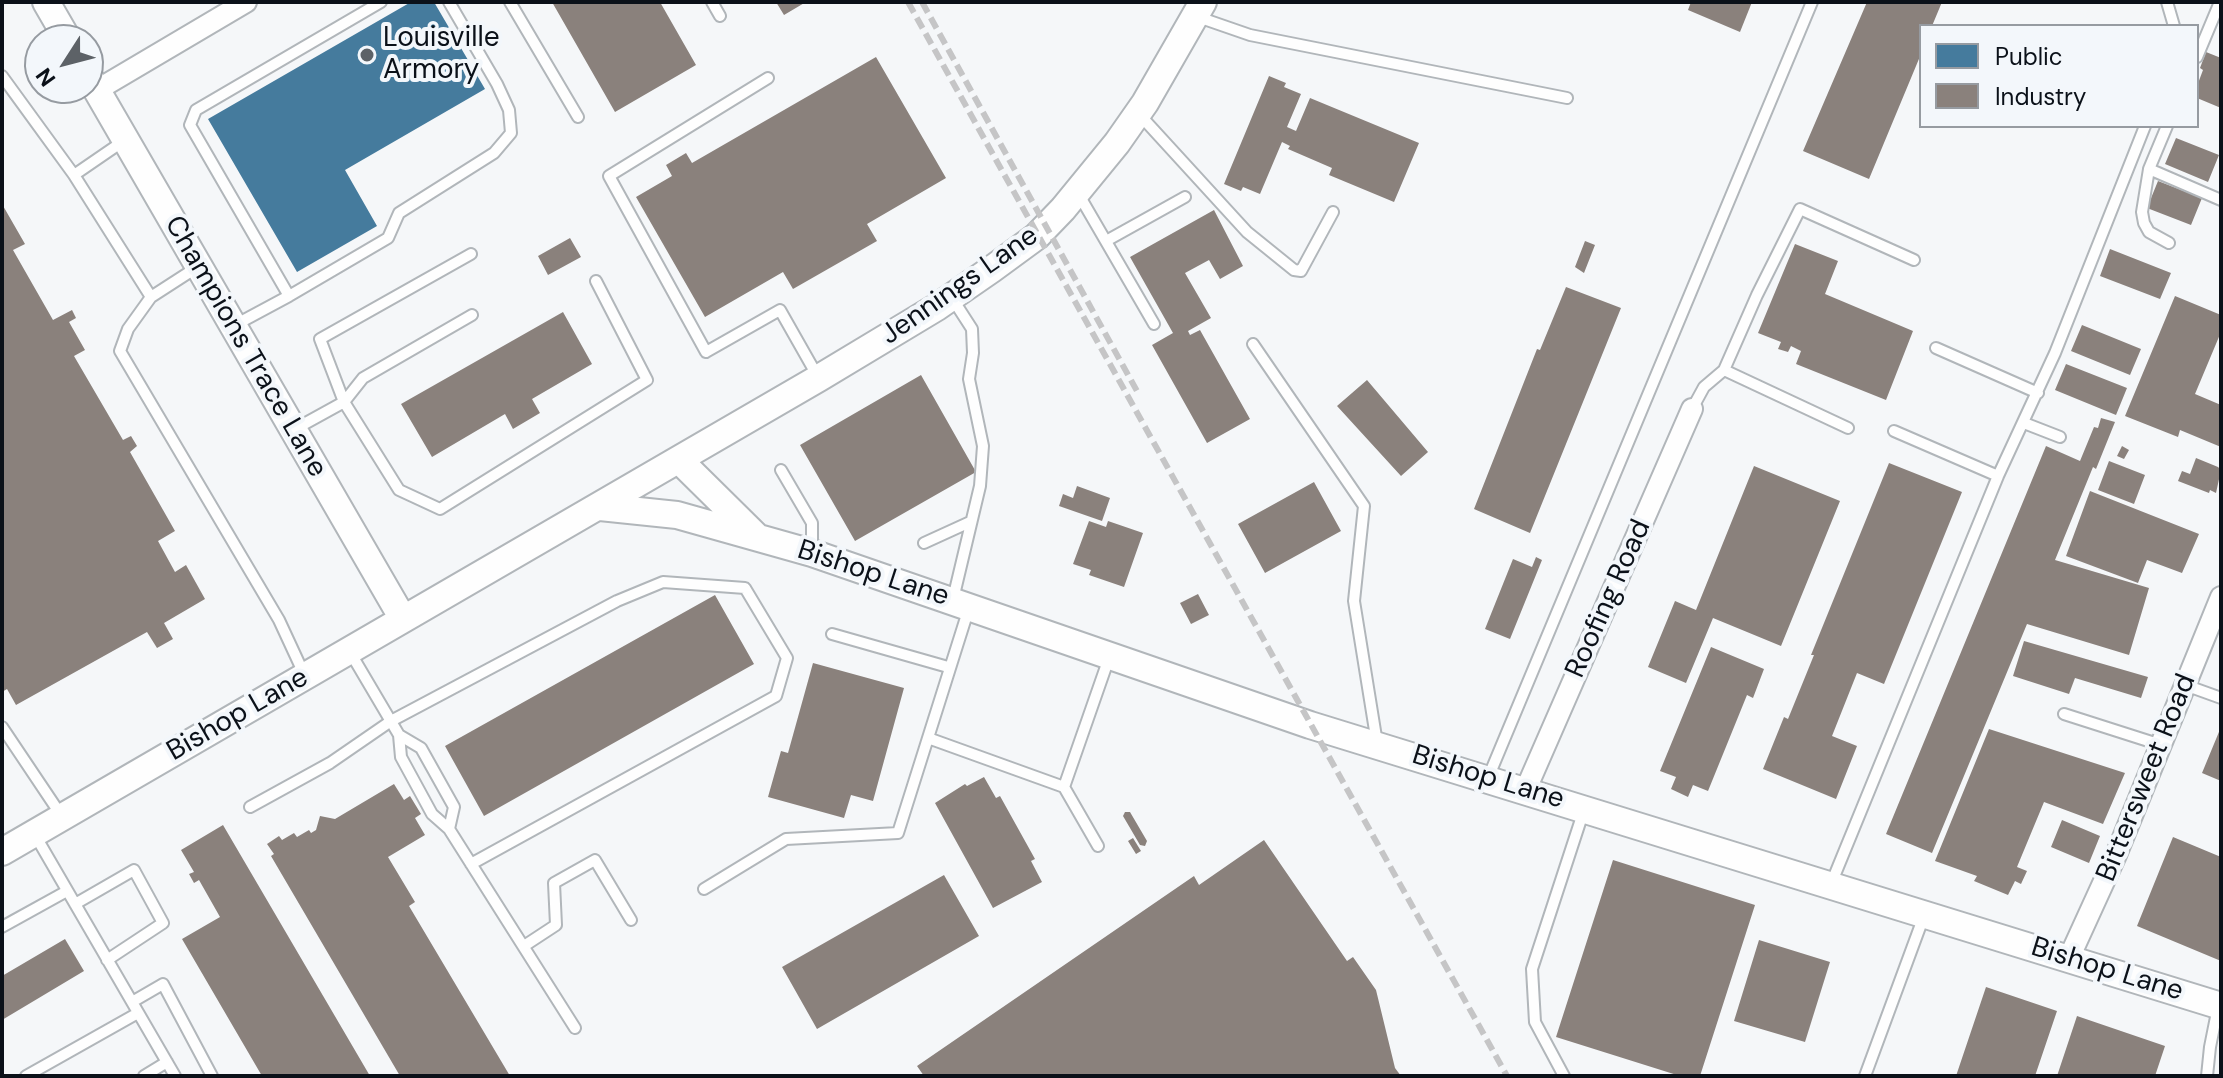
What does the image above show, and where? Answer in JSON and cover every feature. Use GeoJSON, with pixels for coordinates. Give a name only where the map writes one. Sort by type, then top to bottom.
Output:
{"type":"FeatureCollection","features":[{"type":"Feature","properties":{"kind":"street"},"geometry":{"type":"LineString","coordinates":[[46,2],[59,24]]}},
{"type":"Feature","properties":{"kind":"street"},"geometry":{"type":"LineString","coordinates":[[104,76],[246,2]]}},
{"type":"Feature","properties":{"kind":"street","name":"Jennings Lane"},"geometry":{"type":"LineString","coordinates":[[679,460],[951,297],[1037,236],[1138,113],[1199,9]]}},
{"type":"Feature","properties":{"kind":"street","name":"Champions Trace Lane"},"geometry":{"type":"LineString","coordinates":[[104,103],[403,619]]}},
{"type":"Feature","properties":{"kind":"street","name":"Roofing Road"},"geometry":{"type":"LineString","coordinates":[[1526,789],[1692,409]]}},
{"type":"Feature","properties":{"kind":"street","name":"Bishop Lane"},"geometry":{"type":"LineString","coordinates":[[2,852],[679,460],[759,538]]}},
{"type":"Feature","properties":{"kind":"street","name":"Bishop Lane"},"geometry":{"type":"LineString","coordinates":[[600,507],[677,515],[812,553],[1310,725],[2220,1005]]}},
{"type":"Feature","properties":{"kind":"street","name":"Bittersweet Road"},"geometry":{"type":"LineString","coordinates":[[2069,958],[2116,855],[2221,597]]}},
{"type":"Feature","properties":{"kind":"lane"},"geometry":{"type":"LineString","coordinates":[[289,296],[190,125],[196,110],[381,2]]}},
{"type":"Feature","properties":{"kind":"lane"},"geometry":{"type":"LineString","coordinates":[[233,326],[388,238],[399,213],[494,153],[511,133],[509,110],[497,84],[449,2]]}},
{"type":"Feature","properties":{"kind":"lane"},"geometry":{"type":"LineString","coordinates":[[510,2],[578,117]]}},
{"type":"Feature","properties":{"kind":"lane"},"geometry":{"type":"LineString","coordinates":[[712,2],[720,16]]}},
{"type":"Feature","properties":{"kind":"lane"},"geometry":{"type":"LineString","coordinates":[[1488,778],[1812,2]]}},
{"type":"Feature","properties":{"kind":"lane"},"geometry":{"type":"LineString","coordinates":[[2167,2],[2173,24]]}},
{"type":"Feature","properties":{"kind":"lane"},"geometry":{"type":"LineString","coordinates":[[2199,52],[2220,2]]}},
{"type":"Feature","properties":{"kind":"lane"},"geometry":{"type":"LineString","coordinates":[[1199,9],[1250,35],[1567,98]]}},
{"type":"Feature","properties":{"kind":"lane"},"geometry":{"type":"LineString","coordinates":[[2,76],[74,175],[151,297]]}},
{"type":"Feature","properties":{"kind":"lane"},"geometry":{"type":"LineString","coordinates":[[768,78],[609,176],[706,352],[780,310],[819,378]]}},
{"type":"Feature","properties":{"kind":"lane"},"geometry":{"type":"LineString","coordinates":[[1138,113],[1247,232],[1294,270],[1301,271],[1333,212]]}},
{"type":"Feature","properties":{"kind":"lane"},"geometry":{"type":"LineString","coordinates":[[1830,886],[1998,476],[2038,393],[2144,128]]}},
{"type":"Feature","properties":{"kind":"lane"},"geometry":{"type":"LineString","coordinates":[[2166,128],[2149,169],[2142,212],[2149,232],[2169,243]]}},
{"type":"Feature","properties":{"kind":"lane"},"geometry":{"type":"LineString","coordinates":[[74,175],[125,140]]}},
{"type":"Feature","properties":{"kind":"lane"},"geometry":{"type":"LineString","coordinates":[[2149,169],[2221,200]]}},
{"type":"Feature","properties":{"kind":"lane"},"geometry":{"type":"LineString","coordinates":[[1077,191],[1154,324]]}},
{"type":"Feature","properties":{"kind":"lane"},"geometry":{"type":"LineString","coordinates":[[1106,241],[1185,197]]}},
{"type":"Feature","properties":{"kind":"lane"},"geometry":{"type":"LineString","coordinates":[[1692,409],[1704,387],[1724,370],[1800,209],[1914,260]]}},
{"type":"Feature","properties":{"kind":"lane"},"geometry":{"type":"LineString","coordinates":[[471,254],[320,339],[344,402],[399,490],[440,509],[647,380],[596,281]]}},
{"type":"Feature","properties":{"kind":"lane"},"geometry":{"type":"LineString","coordinates":[[199,266],[151,297],[128,329],[120,351],[279,620],[304,676]]}},
{"type":"Feature","properties":{"kind":"lane"},"geometry":{"type":"LineString","coordinates":[[704,889],[786,839],[898,833],[948,667],[961,604],[970,522],[980,486],[983,446],[969,379],[973,353],[972,329],[951,297]]}},
{"type":"Feature","properties":{"kind":"lane"},"geometry":{"type":"LineString","coordinates":[[293,430],[344,402],[363,378],[472,315]]}},
{"type":"Feature","properties":{"kind":"lane"},"geometry":{"type":"LineString","coordinates":[[1253,344],[1364,506],[1354,601],[1377,745]]}},
{"type":"Feature","properties":{"kind":"lane"},"geometry":{"type":"LineString","coordinates":[[1936,348],[2038,393]]}},
{"type":"Feature","properties":{"kind":"lane"},"geometry":{"type":"LineString","coordinates":[[1724,370],[1848,428]]}},
{"type":"Feature","properties":{"kind":"lane"},"geometry":{"type":"LineString","coordinates":[[2024,423],[2060,437]]}},
{"type":"Feature","properties":{"kind":"lane"},"geometry":{"type":"LineString","coordinates":[[1894,431],[1998,476]]}},
{"type":"Feature","properties":{"kind":"lane"},"geometry":{"type":"LineString","coordinates":[[781,470],[812,523],[812,553]]}},
{"type":"Feature","properties":{"kind":"lane"},"geometry":{"type":"LineString","coordinates":[[924,543],[970,522]]}},
{"type":"Feature","properties":{"kind":"lane"},"geometry":{"type":"LineString","coordinates":[[250,807],[330,763],[391,721],[617,601],[663,582],[745,588],[787,658],[776,696],[471,864]]}},
{"type":"Feature","properties":{"kind":"lane"},"geometry":{"type":"LineString","coordinates":[[832,634],[948,667]]}},
{"type":"Feature","properties":{"kind":"lane"},"geometry":{"type":"LineString","coordinates":[[349,650],[399,735],[401,757],[432,814],[449,829],[575,1028]]}},
{"type":"Feature","properties":{"kind":"lane"},"geometry":{"type":"LineString","coordinates":[[1064,787],[1110,655]]}},
{"type":"Feature","properties":{"kind":"lane"},"geometry":{"type":"LineString","coordinates":[[2185,685],[2221,698]]}},
{"type":"Feature","properties":{"kind":"lane"},"geometry":{"type":"LineString","coordinates":[[2064,714],[2161,745]]}},
{"type":"Feature","properties":{"kind":"lane"},"geometry":{"type":"LineString","coordinates":[[2,727],[62,817]]}},
{"type":"Feature","properties":{"kind":"lane"},"geometry":{"type":"LineString","coordinates":[[399,735],[421,748],[454,807],[449,829]]}},
{"type":"Feature","properties":{"kind":"lane"},"geometry":{"type":"LineString","coordinates":[[928,738],[1064,787],[1098,846]]}},
{"type":"Feature","properties":{"kind":"lane"},"geometry":{"type":"LineString","coordinates":[[1564,1076],[1535,1022],[1532,969],[1585,808]]}},
{"type":"Feature","properties":{"kind":"lane"},"geometry":{"type":"LineString","coordinates":[[34,833],[175,1076]]}},
{"type":"Feature","properties":{"kind":"lane"},"geometry":{"type":"LineString","coordinates":[[524,946],[556,925],[554,883],[595,860],[631,920]]}},
{"type":"Feature","properties":{"kind":"lane"},"geometry":{"type":"LineString","coordinates":[[75,904],[134,870],[163,923],[107,960]]}},
{"type":"Feature","properties":{"kind":"lane"},"geometry":{"type":"LineString","coordinates":[[2,927],[67,891]]}},
{"type":"Feature","properties":{"kind":"lane"},"geometry":{"type":"LineString","coordinates":[[1865,1076],[1924,914]]}},
{"type":"Feature","properties":{"kind":"lane"},"geometry":{"type":"LineString","coordinates":[[132,1002],[163,984],[212,1076]]}},
{"type":"Feature","properties":{"kind":"lane"},"geometry":{"type":"LineString","coordinates":[[2207,1076],[2220,1005]]}},
{"type":"Feature","properties":{"kind":"lane"},"geometry":{"type":"LineString","coordinates":[[26,1076],[138,1013]]}},
{"type":"Feature","properties":{"kind":"lane"},"geometry":{"type":"LineString","coordinates":[[144,1076],[167,1062]]}},
{"type":"Feature","properties":{"kind":"building: Public"},"geometry":{"type":"Polygon","coordinates":[[[411,2],[434,2],[485,89],[345,170],[377,226],[297,272],[208,119],[411,2]]]}},
{"type":"Feature","properties":{"kind":"building: Industry"},"geometry":{"type":"Polygon","coordinates":[[[552,2],[660,2],[696,65],[615,112],[552,2]]]}},
{"type":"Feature","properties":{"kind":"building: Industry"},"geometry":{"type":"Polygon","coordinates":[[[776,2],[806,2],[784,15],[776,2]]]}},
{"type":"Feature","properties":{"kind":"building: Industry"},"geometry":{"type":"Polygon","coordinates":[[[1691,2],[1752,2],[1740,32],[1688,10],[1691,2]]]}},
{"type":"Feature","properties":{"kind":"building: Industry"},"geometry":{"type":"Polygon","coordinates":[[[1867,2],[1942,2],[1933,24],[1919,24],[1919,59],[1869,179],[1803,151],[1867,2]]]}},
{"type":"Feature","properties":{"kind":"building: Industry"},"geometry":{"type":"Polygon","coordinates":[[[2206,52],[2221,58],[2221,108],[2199,99],[2199,81],[2203,70],[2200,68],[2206,52]]]}},
{"type":"Feature","properties":{"kind":"building: Industry"},"geometry":{"type":"Polygon","coordinates":[[[876,57],[946,178],[867,224],[877,241],[793,289],[783,272],[705,317],[636,197],[672,176],[666,165],[686,153],[692,163],[876,57]]]}},
{"type":"Feature","properties":{"kind":"building: Industry"},"geometry":{"type":"Polygon","coordinates":[[[1269,76],[1301,94],[1287,127],[1296,131],[1310,98],[1419,143],[1394,202],[1329,175],[1332,168],[1288,149],[1290,146],[1282,142],[1260,194],[1224,184],[1269,76]]]}},
{"type":"Feature","properties":{"kind":"building: Industry"},"geometry":{"type":"Polygon","coordinates":[[[2176,138],[2219,155],[2208,182],[2165,164],[2176,138]]]}},
{"type":"Feature","properties":{"kind":"building: Industry"},"geometry":{"type":"Polygon","coordinates":[[[2158,181],[2202,198],[2191,225],[2147,208],[2158,181]]]}},
{"type":"Feature","properties":{"kind":"building: Industry"},"geometry":{"type":"Polygon","coordinates":[[[2,204],[25,244],[13,250],[53,320],[72,310],[76,318],[69,322],[85,350],[74,356],[123,440],[131,436],[137,446],[130,452],[175,531],[158,541],[175,572],[186,565],[205,599],[164,623],[173,639],[157,648],[147,632],[16,705],[7,689],[2,692],[2,204]]]}},
{"type":"Feature","properties":{"kind":"building: Industry"},"geometry":{"type":"Polygon","coordinates":[[[1214,210],[1243,266],[1220,279],[1209,260],[1185,273],[1211,318],[1188,331],[1190,335],[1200,330],[1250,419],[1207,443],[1152,345],[1173,333],[1130,257],[1214,210]]]}},
{"type":"Feature","properties":{"kind":"building: Industry"},"geometry":{"type":"Polygon","coordinates":[[[570,238],[581,257],[548,275],[538,256],[570,238]]]}},
{"type":"Feature","properties":{"kind":"building: Industry"},"geometry":{"type":"Polygon","coordinates":[[[1585,241],[1595,245],[1584,273],[1575,267],[1585,241]]]}},
{"type":"Feature","properties":{"kind":"building: Industry"},"geometry":{"type":"Polygon","coordinates":[[[1795,244],[1838,261],[1825,294],[1913,331],[1886,400],[1796,364],[1801,351],[1791,346],[1788,352],[1778,349],[1781,342],[1758,333],[1795,244]]]}},
{"type":"Feature","properties":{"kind":"building: Industry"},"geometry":{"type":"Polygon","coordinates":[[[2110,249],[2171,273],[2160,299],[2100,276],[2110,249]]]}},
{"type":"Feature","properties":{"kind":"building: Industry"},"geometry":{"type":"Polygon","coordinates":[[[1566,287],[1621,308],[1530,533],[1474,509],[1537,349],[1540,350],[1566,287]]]}},
{"type":"Feature","properties":{"kind":"building: Industry"},"geometry":{"type":"Polygon","coordinates":[[[2175,296],[2221,315],[2221,332],[2195,394],[2221,405],[2221,447],[2180,430],[2178,437],[2125,416],[2175,296]]]}},
{"type":"Feature","properties":{"kind":"building: Industry"},"geometry":{"type":"Polygon","coordinates":[[[563,312],[592,364],[532,399],[540,413],[513,429],[505,414],[432,457],[401,404],[563,312]]]}},
{"type":"Feature","properties":{"kind":"building: Industry"},"geometry":{"type":"Polygon","coordinates":[[[2082,325],[2141,349],[2130,375],[2071,351],[2082,325]]]}},
{"type":"Feature","properties":{"kind":"building: Industry"},"geometry":{"type":"Polygon","coordinates":[[[2066,364],[2127,388],[2116,415],[2055,390],[2066,364]]]}},
{"type":"Feature","properties":{"kind":"building: Industry"},"geometry":{"type":"Polygon","coordinates":[[[921,375],[976,472],[855,541],[800,445],[921,375]]]}},
{"type":"Feature","properties":{"kind":"building: Industry"},"geometry":{"type":"Polygon","coordinates":[[[1367,380],[1428,452],[1401,476],[1337,406],[1367,380]]]}},
{"type":"Feature","properties":{"kind":"building: Industry"},"geometry":{"type":"Polygon","coordinates":[[[2101,418],[2115,422],[2055,560],[2149,588],[2129,655],[2027,624],[1932,853],[1886,834],[2046,446],[2080,461],[2101,418]]]}},
{"type":"Feature","properties":{"kind":"building: Industry"},"geometry":{"type":"Polygon","coordinates":[[[2122,446],[2129,450],[2124,459],[2117,456],[2122,446]]]}},
{"type":"Feature","properties":{"kind":"building: Industry"},"geometry":{"type":"Polygon","coordinates":[[[2196,458],[2221,470],[2216,493],[2178,481],[2182,471],[2190,474],[2196,458]]]}},
{"type":"Feature","properties":{"kind":"building: Industry"},"geometry":{"type":"Polygon","coordinates":[[[2109,461],[2145,475],[2134,504],[2098,490],[2109,461]]]}},
{"type":"Feature","properties":{"kind":"building: Industry"},"geometry":{"type":"Polygon","coordinates":[[[1889,463],[1962,492],[1884,684],[1857,673],[1832,736],[1857,746],[1836,799],[1763,769],[1784,717],[1788,719],[1889,463]]]}},
{"type":"Feature","properties":{"kind":"building: Industry"},"geometry":{"type":"Polygon","coordinates":[[[1754,466],[1840,501],[1781,646],[1713,618],[1686,683],[1648,667],[1675,601],[1696,610],[1754,466]]]}},
{"type":"Feature","properties":{"kind":"building: Industry"},"geometry":{"type":"Polygon","coordinates":[[[1314,482],[1341,531],[1265,573],[1238,524],[1314,482]]]}},
{"type":"Feature","properties":{"kind":"building: Industry"},"geometry":{"type":"Polygon","coordinates":[[[1077,486],[1110,498],[1102,521],[1059,506],[1063,494],[1073,498],[1077,486]]]}},
{"type":"Feature","properties":{"kind":"building: Industry"},"geometry":{"type":"Polygon","coordinates":[[[2090,491],[2199,534],[2182,573],[2147,560],[2138,583],[2066,556],[2090,491]]]}},
{"type":"Feature","properties":{"kind":"building: Industry"},"geometry":{"type":"Polygon","coordinates":[[[1089,521],[1106,527],[1108,521],[1143,533],[1124,587],[1089,575],[1091,570],[1073,564],[1089,521]]]}},
{"type":"Feature","properties":{"kind":"building: Industry"},"geometry":{"type":"Polygon","coordinates":[[[1536,557],[1542,560],[1510,639],[1485,629],[1513,559],[1532,567],[1536,557]]]}},
{"type":"Feature","properties":{"kind":"building: Industry"},"geometry":{"type":"Polygon","coordinates":[[[1198,594],[1209,615],[1191,624],[1180,603],[1198,594]]]}},
{"type":"Feature","properties":{"kind":"building: Industry"},"geometry":{"type":"Polygon","coordinates":[[[715,595],[754,664],[484,816],[445,746],[715,595]]]}},
{"type":"Feature","properties":{"kind":"building: Industry"},"geometry":{"type":"Polygon","coordinates":[[[2024,641],[2148,677],[2141,698],[2075,678],[2069,694],[2013,676],[2024,641]]]}},
{"type":"Feature","properties":{"kind":"building: Industry"},"geometry":{"type":"Polygon","coordinates":[[[1711,647],[1764,669],[1753,698],[1747,695],[1708,791],[1693,785],[1688,797],[1671,789],[1676,777],[1660,771],[1711,647]]]}},
{"type":"Feature","properties":{"kind":"building: Industry"},"geometry":{"type":"Polygon","coordinates":[[[813,663],[904,688],[873,801],[851,795],[844,818],[768,797],[781,751],[788,753],[813,663]]]}},
{"type":"Feature","properties":{"kind":"building: Industry"},"geometry":{"type":"Polygon","coordinates":[[[2221,727],[2221,781],[2202,773],[2221,727]]]}},
{"type":"Feature","properties":{"kind":"building: Industry"},"geometry":{"type":"Polygon","coordinates":[[[1989,729],[2125,773],[2103,824],[2044,802],[2017,867],[2027,871],[2021,884],[2015,881],[2008,895],[1974,881],[1977,876],[1935,861],[1989,729]]]}},
{"type":"Feature","properties":{"kind":"building: Industry"},"geometry":{"type":"Polygon","coordinates":[[[984,777],[996,798],[1000,796],[1035,859],[1031,861],[1042,882],[993,908],[935,803],[965,784],[967,786],[984,777]]]}},
{"type":"Feature","properties":{"kind":"building: Industry"},"geometry":{"type":"Polygon","coordinates":[[[394,784],[404,800],[410,796],[421,814],[415,818],[425,835],[388,857],[415,902],[409,906],[510,1076],[400,1076],[271,856],[274,854],[267,844],[279,836],[282,840],[294,833],[297,837],[309,830],[311,833],[316,830],[320,816],[335,819],[394,784]]]}},
{"type":"Feature","properties":{"kind":"building: Industry"},"geometry":{"type":"Polygon","coordinates":[[[1125,812],[1130,812],[1147,841],[1145,846],[1140,845],[1123,816],[1125,812]]]}},
{"type":"Feature","properties":{"kind":"building: Industry"},"geometry":{"type":"Polygon","coordinates":[[[2062,820],[2100,836],[2089,863],[2051,847],[2062,820]]]}},
{"type":"Feature","properties":{"kind":"building: Industry"},"geometry":{"type":"Polygon","coordinates":[[[223,825],[370,1076],[262,1076],[182,939],[220,917],[199,880],[194,883],[189,874],[194,872],[181,850],[223,825]]]}},
{"type":"Feature","properties":{"kind":"building: Industry"},"geometry":{"type":"Polygon","coordinates":[[[2173,837],[2221,857],[2221,961],[2137,926],[2173,837]]]}},
{"type":"Feature","properties":{"kind":"building: Industry"},"geometry":{"type":"Polygon","coordinates":[[[1133,838],[1141,851],[1136,854],[1128,841],[1133,838]]]}},
{"type":"Feature","properties":{"kind":"building: Industry"},"geometry":{"type":"Polygon","coordinates":[[[1264,840],[1347,961],[1353,957],[1376,990],[1395,1068],[1401,1076],[924,1076],[917,1066],[1194,876],[1199,885],[1264,840]]]}},
{"type":"Feature","properties":{"kind":"building: Industry"},"geometry":{"type":"Polygon","coordinates":[[[1613,860],[1755,905],[1700,1076],[1680,1076],[1556,1037],[1613,860]]]}},
{"type":"Feature","properties":{"kind":"building: Industry"},"geometry":{"type":"Polygon","coordinates":[[[944,875],[979,936],[817,1029],[782,967],[944,875]]]}},
{"type":"Feature","properties":{"kind":"building: Industry"},"geometry":{"type":"Polygon","coordinates":[[[65,939],[84,971],[2,1020],[2,976],[65,939]]]}},
{"type":"Feature","properties":{"kind":"building: Industry"},"geometry":{"type":"Polygon","coordinates":[[[1759,940],[1830,962],[1805,1042],[1734,1021],[1759,940]]]}},
{"type":"Feature","properties":{"kind":"building: Industry"},"geometry":{"type":"Polygon","coordinates":[[[1986,987],[2057,1011],[2035,1076],[1956,1076],[1986,987]]]}},
{"type":"Feature","properties":{"kind":"building: Industry"},"geometry":{"type":"Polygon","coordinates":[[[2077,1016],[2165,1046],[2155,1076],[2057,1076],[2077,1016]]]}},
{"type":"Feature","properties":{"kind":"railway"},"geometry":{"type":"LineString","coordinates":[[908,2],[1507,1076]]}},
{"type":"Feature","properties":{"kind":"railway"},"geometry":{"type":"LineString","coordinates":[[922,2],[1137,391]]}},
{"type":"Feature","properties":{"kind":"place","name":"Louisville Armory"},"geometry":{"type":"Point","coordinates":[367,55]}}]}
